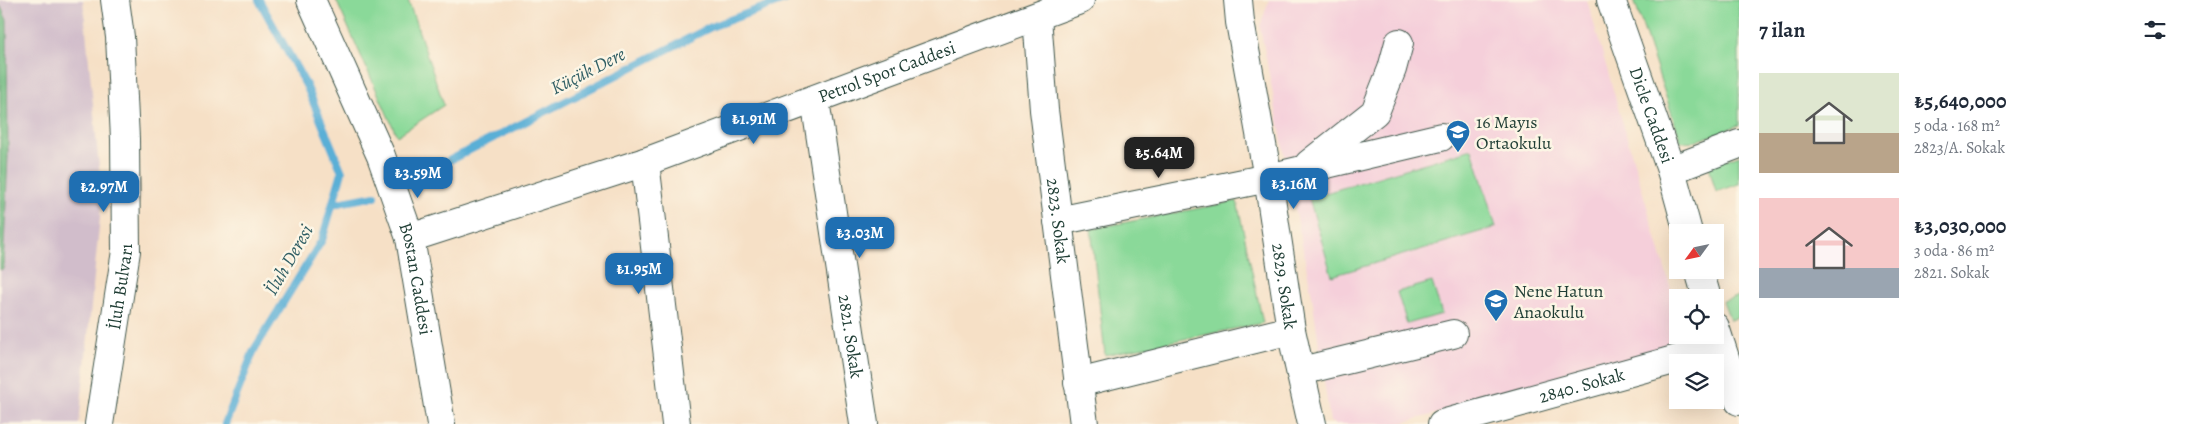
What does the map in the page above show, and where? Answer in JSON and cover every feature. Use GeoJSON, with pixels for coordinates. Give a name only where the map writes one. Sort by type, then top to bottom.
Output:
{"type":"FeatureCollection","features":[{"type":"Feature","properties":{"kind":"street","name":"İluh Bulvarı"},"geometry":{"type":"LineString","coordinates":[[99,424],[126,251],[125,139],[120,37],[115,0]]}},
{"type":"Feature","properties":{"kind":"street","name":"Bostan Caddesi"},"geometry":{"type":"LineString","coordinates":[[311,0],[381,156],[410,238],[441,424]]}},
{"type":"Feature","properties":{"kind":"street","name":"Petrol Spor Caddesi"},"geometry":{"type":"LineString","coordinates":[[410,238],[645,162],[1080,0]]}},
{"type":"Feature","properties":{"kind":"street","name":"2829. Sokak"},"geometry":{"type":"LineString","coordinates":[[1238,0],[1240,22],[1268,178],[1291,330],[1312,424]]}},
{"type":"Feature","properties":{"kind":"street","name":"Dicle Caddesi"},"geometry":{"type":"LineString","coordinates":[[1611,0],[1671,170],[1686,224]]}},
{"type":"Feature","properties":{"kind":"street","name":"2823. Sokak"},"geometry":{"type":"LineString","coordinates":[[1037,17],[1044,110],[1084,424]]}},
{"type":"Feature","properties":{"kind":"street"},"geometry":{"type":"LineString","coordinates":[[1302,170],[1375,112],[1392,69],[1399,42]]}},
{"type":"Feature","properties":{"kind":"street","name":"2821. Sokak"},"geometry":{"type":"LineString","coordinates":[[815,100],[864,424]]}},
{"type":"Feature","properties":{"kind":"street"},"geometry":{"type":"LineString","coordinates":[[1058,221],[1268,178],[1442,137]]}},
{"type":"Feature","properties":{"kind":"street"},"geometry":{"type":"LineString","coordinates":[[1671,170],[1739,144]]}},
{"type":"Feature","properties":{"kind":"street"},"geometry":{"type":"LineString","coordinates":[[645,162],[676,424]]}},
{"type":"Feature","properties":{"kind":"street"},"geometry":{"type":"LineString","coordinates":[[1078,383],[1291,330]]}},
{"type":"Feature","properties":{"kind":"street"},"geometry":{"type":"LineString","coordinates":[[1301,371],[1453,334]]}},
{"type":"Feature","properties":{"kind":"street","name":"2840. Sokak"},"geometry":{"type":"LineString","coordinates":[[1442,424],[1696,344]]}},
{"type":"Feature","properties":{"kind":"street"},"geometry":{"type":"LineString","coordinates":[[1720,344],[1739,401]]}},
{"type":"Feature","properties":{"kind":"shaded area"},"geometry":{"type":"Polygon","coordinates":[[[0,0],[83,0],[102,198],[79,424],[0,424],[0,0]]]}},
{"type":"Feature","properties":{"kind":"shaded area","name":"16 Mayıs Ortaokulu"},"geometry":{"type":"Polygon","coordinates":[[[1269,0],[1587,0],[1671,289],[1669,289],[1669,344],[1687,344],[1688,346],[1398,424],[1336,424],[1330,422],[1312,296],[1260,27],[1269,0]]]}},
{"type":"Feature","properties":{"kind":"green space"},"geometry":{"type":"Polygon","coordinates":[[[336,0],[408,0],[444,105],[397,136],[336,0]]]}},
{"type":"Feature","properties":{"kind":"green space"},"geometry":{"type":"Polygon","coordinates":[[[1634,0],[1739,0],[1739,125],[1697,141],[1681,142],[1634,0]]]}},
{"type":"Feature","properties":{"kind":"green space"},"geometry":{"type":"Polygon","coordinates":[[[0,5],[7,20],[8,156],[3,269],[0,270],[0,5]]]}},
{"type":"Feature","properties":{"kind":"green space"},"geometry":{"type":"Polygon","coordinates":[[[1472,149],[1496,227],[1332,276],[1309,198],[1472,149]]]}},
{"type":"Feature","properties":{"kind":"green space"},"geometry":{"type":"Polygon","coordinates":[[[1739,155],[1739,184],[1716,192],[1709,166],[1739,155]]]}},
{"type":"Feature","properties":{"kind":"green space"},"geometry":{"type":"Polygon","coordinates":[[[1237,201],[1263,323],[1105,355],[1091,229],[1237,201]]]}},
{"type":"Feature","properties":{"kind":"green space"},"geometry":{"type":"Polygon","coordinates":[[[1432,282],[1442,314],[1407,324],[1397,292],[1432,282]]]}},
{"type":"Feature","properties":{"kind":"green space"},"geometry":{"type":"Polygon","coordinates":[[[1739,296],[1739,317],[1730,320],[1724,301],[1739,296]]]}},
{"type":"Feature","properties":{"kind":"waterway","name":"İluh Deresi"},"geometry":{"type":"LineString","coordinates":[[225,424],[254,350],[322,240],[342,172],[307,87],[259,0]]}},
{"type":"Feature","properties":{"kind":"waterway","name":"Küçük Dere"},"geometry":{"type":"LineString","coordinates":[[411,180],[713,26],[784,0]]}},
{"type":"Feature","properties":{"kind":"waterway","name":"Küçük Dere"},"geometry":{"type":"LineString","coordinates":[[333,204],[375,196]]}},
{"type":"Feature","properties":{"kind":"place","name":"16 Mayıs Ortaokulu"},"geometry":{"type":"Point","coordinates":[1458,153]}},
{"type":"Feature","properties":{"kind":"place","name":"Nene Hatun Anaokulu"},"geometry":{"type":"Point","coordinates":[1496,322]}}]}
